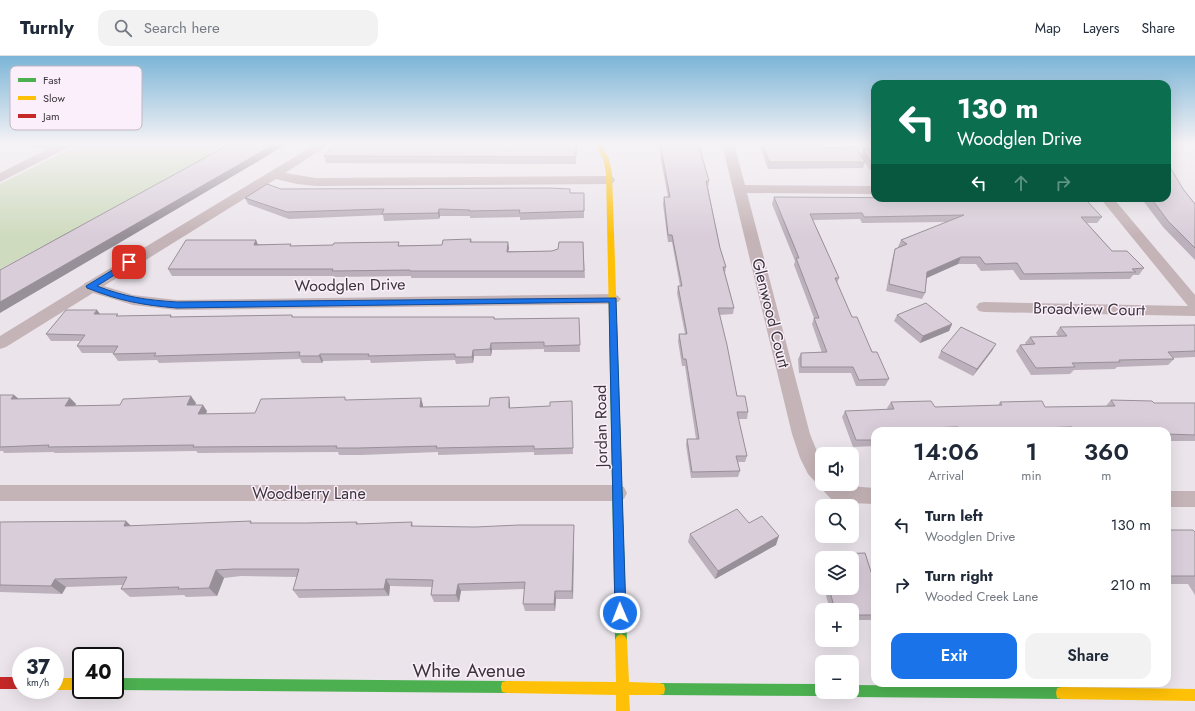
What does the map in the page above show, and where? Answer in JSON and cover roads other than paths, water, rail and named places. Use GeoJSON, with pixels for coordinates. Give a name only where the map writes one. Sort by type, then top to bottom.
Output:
{"type":"FeatureCollection","features":[{"type":"Feature","properties":{"kind":"street"},"geometry":{"type":"LineString","coordinates":[[0,343],[272,175]]}},
{"type":"Feature","properties":{"kind":"street"},"geometry":{"type":"LineString","coordinates":[[275,175],[297,180],[316,182],[609,180]]}},
{"type":"Feature","properties":{"kind":"street","name":"Jordan Road"},"geometry":{"type":"LineString","coordinates":[[610,175],[623,711]]}},
{"type":"Feature","properties":{"kind":"street","name":"Glenwood Court"},"geometry":{"type":"LineString","coordinates":[[736,175],[801,434],[808,456],[815,471]]}},
{"type":"Feature","properties":{"kind":"street"},"geometry":{"type":"LineString","coordinates":[[740,188],[871,190]]}},
{"type":"Feature","properties":{"kind":"street"},"geometry":{"type":"LineString","coordinates":[[1109,202],[1129,228],[1195,304]]}},
{"type":"Feature","properties":{"kind":"street","name":"Woodglen Drive"},"geometry":{"type":"LineString","coordinates":[[90,286],[118,297],[146,303],[177,305],[613,299]]}},
{"type":"Feature","properties":{"kind":"street","name":"Broadview Court"},"geometry":{"type":"LineString","coordinates":[[984,307],[1195,311]]}},
{"type":"Feature","properties":{"kind":"street"},"geometry":{"type":"LineString","coordinates":[[836,491],[838,493],[849,495],[871,496]]}},
{"type":"Feature","properties":{"kind":"street","name":"Woodberry Lane"},"geometry":{"type":"LineString","coordinates":[[0,493],[618,494]]}},
{"type":"Feature","properties":{"kind":"street"},"geometry":{"type":"LineString","coordinates":[[1171,499],[1195,499]]}},
{"type":"Feature","properties":{"kind":"street"},"geometry":{"type":"LineString","coordinates":[[0,683],[12,683]]}},
{"type":"Feature","properties":{"kind":"street","name":"White Avenue"},"geometry":{"type":"LineString","coordinates":[[124,684],[815,690]]}},
{"type":"Feature","properties":{"kind":"street"},"geometry":{"type":"LineString","coordinates":[[859,691],[1195,695]]}}]}
